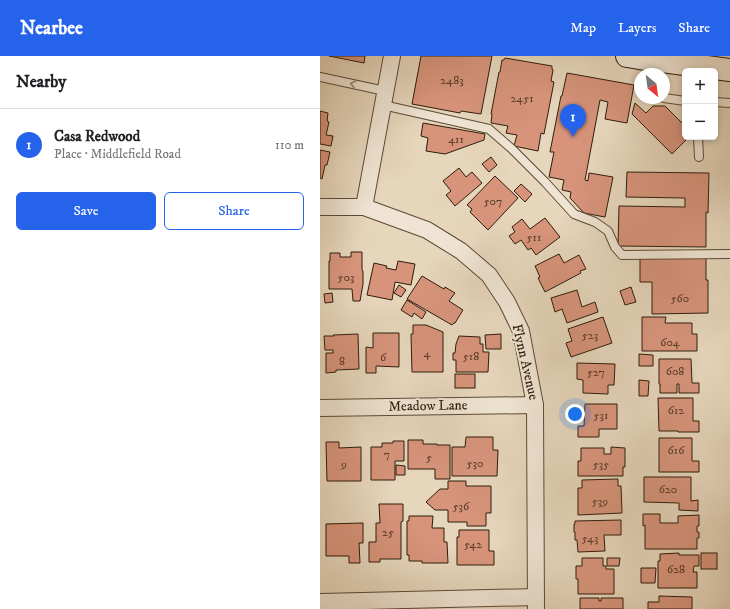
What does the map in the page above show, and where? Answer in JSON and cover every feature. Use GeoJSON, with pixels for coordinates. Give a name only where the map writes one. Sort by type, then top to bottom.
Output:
{"type":"FeatureCollection","features":[{"type":"Feature","properties":{"kind":"main road"},"geometry":{"type":"LineString","coordinates":[[627,56],[656,65],[730,70]]}},
{"type":"Feature","properties":{"kind":"street"},"geometry":{"type":"LineString","coordinates":[[320,207],[364,207],[392,56]]}},
{"type":"Feature","properties":{"kind":"street","name":"Flynn Avenue"},"geometry":{"type":"LineString","coordinates":[[364,207],[427,230],[461,251],[489,275],[507,302],[521,331],[535,405],[536,603]]}},
{"type":"Feature","properties":{"kind":"street","name":"Meadow Lane"},"geometry":{"type":"LineString","coordinates":[[320,408],[535,405]]}},
{"type":"Feature","properties":{"kind":"street"},"geometry":{"type":"LineString","coordinates":[[320,602],[536,603]]}},
{"type":"Feature","properties":{"kind":"lane"},"geometry":{"type":"LineString","coordinates":[[320,77],[384,98],[489,129],[512,149],[574,214],[596,222],[608,231],[615,247],[622,255],[730,254]]}},
{"type":"Feature","properties":{"kind":"lane"},"geometry":{"type":"LineString","coordinates":[[670,99],[682,100]]}},
{"type":"Feature","properties":{"kind":"lane"},"geometry":{"type":"LineString","coordinates":[[718,102],[730,103]]}},
{"type":"Feature","properties":{"kind":"lane"},"geometry":{"type":"LineString","coordinates":[[698,140],[699,157]]}},
{"type":"Feature","properties":{"kind":"building"},"geometry":{"type":"Polygon","coordinates":[[[329,56],[365,56],[364,63],[329,56]]]}},
{"type":"Feature","properties":{"kind":"building"},"geometry":{"type":"Polygon","coordinates":[[[421,56],[492,56],[481,114],[461,111],[460,113],[412,104],[421,56]]]}},
{"type":"Feature","properties":{"kind":"building"},"geometry":{"type":"Polygon","coordinates":[[[505,58],[552,66],[553,70],[551,81],[554,82],[544,134],[541,133],[538,151],[514,146],[517,135],[506,133],[508,126],[491,123],[491,114],[499,72],[502,60],[505,58]]]}},
{"type":"Feature","properties":{"kind":"building"},"geometry":{"type":"Polygon","coordinates":[[[567,73],[634,85],[627,123],[605,119],[608,102],[600,100],[585,180],[588,181],[589,173],[613,177],[605,217],[584,213],[570,198],[571,192],[562,190],[564,180],[549,177],[554,152],[550,152],[567,73]]]}},
{"type":"Feature","properties":{"kind":"building"},"geometry":{"type":"Polygon","coordinates":[[[635,104],[646,113],[653,106],[665,106],[682,123],[682,140],[686,140],[672,154],[632,114],[635,104]]]}},
{"type":"Feature","properties":{"kind":"building"},"geometry":{"type":"Polygon","coordinates":[[[320,111],[328,113],[327,121],[329,122],[326,135],[333,136],[331,146],[320,144],[320,111]]]}},
{"type":"Feature","properties":{"kind":"building"},"geometry":{"type":"Polygon","coordinates":[[[423,123],[485,134],[484,140],[445,154],[426,151],[428,138],[421,136],[423,123]]]}},
{"type":"Feature","properties":{"kind":"building"},"geometry":{"type":"Polygon","coordinates":[[[320,150],[330,152],[322,179],[320,178],[320,150]]]}},
{"type":"Feature","properties":{"kind":"building"},"geometry":{"type":"Polygon","coordinates":[[[491,157],[497,165],[489,172],[482,164],[491,157]]]}},
{"type":"Feature","properties":{"kind":"building"},"geometry":{"type":"Polygon","coordinates":[[[459,168],[466,177],[472,172],[482,183],[455,206],[446,195],[451,191],[443,181],[459,168]]]}},
{"type":"Feature","properties":{"kind":"building"},"geometry":{"type":"Polygon","coordinates":[[[627,172],[709,173],[708,213],[706,212],[706,247],[618,246],[619,206],[685,207],[685,198],[626,197],[627,172]]]}},
{"type":"Feature","properties":{"kind":"building"},"geometry":{"type":"Polygon","coordinates":[[[495,176],[518,198],[488,230],[470,212],[472,209],[467,205],[495,176]]]}},
{"type":"Feature","properties":{"kind":"building"},"geometry":{"type":"Polygon","coordinates":[[[521,184],[532,194],[525,202],[514,191],[521,184]]]}},
{"type":"Feature","properties":{"kind":"building"},"geometry":{"type":"Polygon","coordinates":[[[545,218],[560,237],[536,255],[531,248],[528,250],[521,240],[515,244],[509,236],[515,232],[512,227],[522,219],[530,229],[545,218]]]}},
{"type":"Feature","properties":{"kind":"building"},"geometry":{"type":"Polygon","coordinates":[[[351,252],[362,252],[363,284],[360,301],[353,301],[352,289],[329,289],[330,253],[340,253],[340,257],[351,257],[351,252]]]}},
{"type":"Feature","properties":{"kind":"building"},"geometry":{"type":"Polygon","coordinates":[[[559,254],[564,263],[579,255],[586,269],[545,292],[538,278],[540,277],[535,266],[559,254]]]}},
{"type":"Feature","properties":{"kind":"building"},"geometry":{"type":"Polygon","coordinates":[[[640,258],[706,258],[708,313],[652,314],[652,282],[640,282],[640,258]]]}},
{"type":"Feature","properties":{"kind":"building"},"geometry":{"type":"Polygon","coordinates":[[[398,261],[415,264],[411,285],[395,282],[392,300],[367,295],[374,263],[396,270],[398,261]]]}},
{"type":"Feature","properties":{"kind":"building"},"geometry":{"type":"Polygon","coordinates":[[[422,276],[444,289],[445,287],[455,293],[449,301],[463,310],[455,323],[452,325],[407,299],[422,276]]]}},
{"type":"Feature","properties":{"kind":"building"},"geometry":{"type":"Polygon","coordinates":[[[399,285],[406,290],[401,297],[394,293],[399,285]]]}},
{"type":"Feature","properties":{"kind":"building"},"geometry":{"type":"Polygon","coordinates":[[[631,287],[636,302],[625,305],[620,291],[631,287]]]}},
{"type":"Feature","properties":{"kind":"building"},"geometry":{"type":"Polygon","coordinates":[[[577,290],[582,307],[595,302],[598,312],[567,323],[562,309],[555,312],[551,298],[577,290]]]}},
{"type":"Feature","properties":{"kind":"building"},"geometry":{"type":"Polygon","coordinates":[[[332,293],[333,302],[325,303],[324,294],[332,293]]]}},
{"type":"Feature","properties":{"kind":"building"},"geometry":{"type":"Polygon","coordinates":[[[407,300],[426,312],[422,319],[414,313],[412,317],[401,310],[407,300]]]}},
{"type":"Feature","properties":{"kind":"building"},"geometry":{"type":"Polygon","coordinates":[[[603,317],[612,343],[571,357],[566,343],[572,341],[568,329],[603,317]]]}},
{"type":"Feature","properties":{"kind":"building"},"geometry":{"type":"Polygon","coordinates":[[[642,317],[666,317],[665,323],[692,323],[692,334],[697,334],[697,351],[642,351],[642,317]]]}},
{"type":"Feature","properties":{"kind":"building"},"geometry":{"type":"Polygon","coordinates":[[[413,325],[426,325],[443,332],[443,372],[412,372],[411,334],[413,334],[413,325]]]}},
{"type":"Feature","properties":{"kind":"building"},"geometry":{"type":"Polygon","coordinates":[[[373,333],[399,333],[399,367],[376,366],[376,373],[366,373],[366,347],[373,348],[373,333]]]}},
{"type":"Feature","properties":{"kind":"building"},"geometry":{"type":"Polygon","coordinates":[[[358,334],[359,369],[336,370],[336,372],[326,373],[326,353],[333,353],[333,350],[325,350],[324,336],[358,334]]]}},
{"type":"Feature","properties":{"kind":"building"},"geometry":{"type":"Polygon","coordinates":[[[501,334],[501,349],[486,349],[485,335],[501,334]]]}},
{"type":"Feature","properties":{"kind":"building"},"geometry":{"type":"Polygon","coordinates":[[[459,336],[480,337],[480,344],[483,344],[483,352],[489,352],[488,372],[456,372],[456,360],[453,360],[453,353],[455,353],[459,336]]]}},
{"type":"Feature","properties":{"kind":"building"},"geometry":{"type":"Polygon","coordinates":[[[639,354],[653,355],[653,366],[639,366],[639,354]]]}},
{"type":"Feature","properties":{"kind":"building"},"geometry":{"type":"Polygon","coordinates":[[[659,359],[691,359],[692,383],[699,383],[699,393],[679,393],[679,384],[677,384],[677,393],[660,393],[659,359]]]}},
{"type":"Feature","properties":{"kind":"building"},"geometry":{"type":"Polygon","coordinates":[[[577,363],[615,364],[614,385],[608,385],[608,394],[583,393],[583,380],[577,379],[577,363]]]}},
{"type":"Feature","properties":{"kind":"building"},"geometry":{"type":"Polygon","coordinates":[[[455,374],[475,374],[475,388],[455,388],[455,374]]]}},
{"type":"Feature","properties":{"kind":"building"},"geometry":{"type":"Polygon","coordinates":[[[639,380],[649,381],[648,396],[639,396],[639,380]]]}},
{"type":"Feature","properties":{"kind":"building"},"geometry":{"type":"Polygon","coordinates":[[[658,398],[693,398],[693,421],[699,421],[699,432],[659,431],[658,398]]]}},
{"type":"Feature","properties":{"kind":"building"},"geometry":{"type":"Polygon","coordinates":[[[585,404],[617,404],[617,429],[599,429],[599,437],[578,437],[578,426],[584,426],[585,404]]]}},
{"type":"Feature","properties":{"kind":"building"},"geometry":{"type":"Polygon","coordinates":[[[466,437],[493,437],[493,450],[498,450],[497,476],[452,476],[452,447],[465,447],[466,437]]]}},
{"type":"Feature","properties":{"kind":"building"},"geometry":{"type":"Polygon","coordinates":[[[659,438],[692,438],[692,461],[699,461],[699,472],[659,472],[659,438]]]}},
{"type":"Feature","properties":{"kind":"building"},"geometry":{"type":"Polygon","coordinates":[[[408,440],[423,440],[423,444],[450,445],[450,479],[435,479],[435,469],[408,469],[408,440]]]}},
{"type":"Feature","properties":{"kind":"building"},"geometry":{"type":"Polygon","coordinates":[[[393,441],[404,441],[404,461],[395,461],[395,480],[371,480],[371,447],[382,447],[382,443],[393,443],[393,441]]]}},
{"type":"Feature","properties":{"kind":"building"},"geometry":{"type":"Polygon","coordinates":[[[326,442],[339,442],[339,448],[361,447],[361,481],[327,481],[326,442]]]}},
{"type":"Feature","properties":{"kind":"building"},"geometry":{"type":"Polygon","coordinates":[[[611,447],[625,448],[625,467],[623,467],[623,476],[578,476],[578,461],[581,461],[581,448],[604,448],[604,454],[611,454],[611,447]]]}},
{"type":"Feature","properties":{"kind":"building"},"geometry":{"type":"Polygon","coordinates":[[[396,465],[405,466],[405,475],[396,475],[396,465]]]}},
{"type":"Feature","properties":{"kind":"building"},"geometry":{"type":"Polygon","coordinates":[[[644,477],[691,477],[691,501],[698,500],[698,511],[679,510],[679,503],[644,502],[644,477]]]}},
{"type":"Feature","properties":{"kind":"building"},"geometry":{"type":"Polygon","coordinates":[[[618,479],[618,486],[621,486],[622,513],[578,515],[578,488],[582,488],[582,480],[618,479]]]}},
{"type":"Feature","properties":{"kind":"building"},"geometry":{"type":"Polygon","coordinates":[[[448,481],[466,481],[466,486],[491,486],[491,513],[486,513],[486,526],[467,526],[467,522],[448,522],[448,510],[435,510],[426,502],[440,489],[448,489],[448,481]]]}},
{"type":"Feature","properties":{"kind":"building"},"geometry":{"type":"Polygon","coordinates":[[[379,504],[403,504],[403,521],[401,522],[401,559],[380,559],[380,562],[369,562],[369,542],[376,542],[376,523],[380,523],[379,504]]]}},
{"type":"Feature","properties":{"kind":"building"},"geometry":{"type":"Polygon","coordinates":[[[643,514],[660,514],[660,523],[678,523],[678,516],[699,515],[699,526],[697,526],[697,532],[699,532],[699,538],[697,538],[697,549],[645,549],[645,525],[643,526],[643,514]]]}},
{"type":"Feature","properties":{"kind":"building"},"geometry":{"type":"Polygon","coordinates":[[[409,516],[433,516],[432,528],[444,528],[444,542],[447,542],[448,563],[422,563],[422,561],[409,561],[409,555],[407,555],[407,521],[409,521],[409,516]]]}},
{"type":"Feature","properties":{"kind":"building"},"geometry":{"type":"Polygon","coordinates":[[[621,520],[621,535],[604,535],[605,551],[578,552],[577,540],[575,540],[574,532],[575,521],[621,520]]]}},
{"type":"Feature","properties":{"kind":"building"},"geometry":{"type":"Polygon","coordinates":[[[363,523],[363,543],[359,543],[360,563],[349,563],[349,556],[326,556],[326,524],[363,523]]]}},
{"type":"Feature","properties":{"kind":"building"},"geometry":{"type":"Polygon","coordinates":[[[459,530],[489,530],[489,551],[494,551],[494,565],[457,565],[457,537],[459,537],[459,530]]]}},
{"type":"Feature","properties":{"kind":"building"},"geometry":{"type":"Polygon","coordinates":[[[679,553],[679,555],[699,555],[699,566],[694,566],[693,572],[697,572],[697,588],[658,588],[658,561],[660,561],[660,554],[679,553]]]}},
{"type":"Feature","properties":{"kind":"building"},"geometry":{"type":"Polygon","coordinates":[[[701,553],[717,553],[717,569],[701,569],[701,553]]]}},
{"type":"Feature","properties":{"kind":"building"},"geometry":{"type":"Polygon","coordinates":[[[582,558],[603,558],[603,566],[606,566],[606,569],[614,569],[614,594],[578,594],[576,566],[582,566],[582,558]]]}},
{"type":"Feature","properties":{"kind":"building"},"geometry":{"type":"Polygon","coordinates":[[[607,558],[620,558],[619,566],[607,566],[607,558]]]}},
{"type":"Feature","properties":{"kind":"building"},"geometry":{"type":"Polygon","coordinates":[[[641,568],[656,568],[655,583],[641,583],[641,568]]]}},
{"type":"Feature","properties":{"kind":"building"},"geometry":{"type":"Polygon","coordinates":[[[659,596],[692,597],[692,609],[648,609],[648,602],[659,602],[659,596]]]}},
{"type":"Feature","properties":{"kind":"building"},"geometry":{"type":"Polygon","coordinates":[[[580,598],[599,598],[599,601],[601,601],[601,598],[623,598],[623,609],[580,609],[580,598]]]}},
{"type":"Feature","properties":{"kind":"place","name":"Casa Redwood"},"geometry":{"type":"Point","coordinates":[573,137]}}]}
